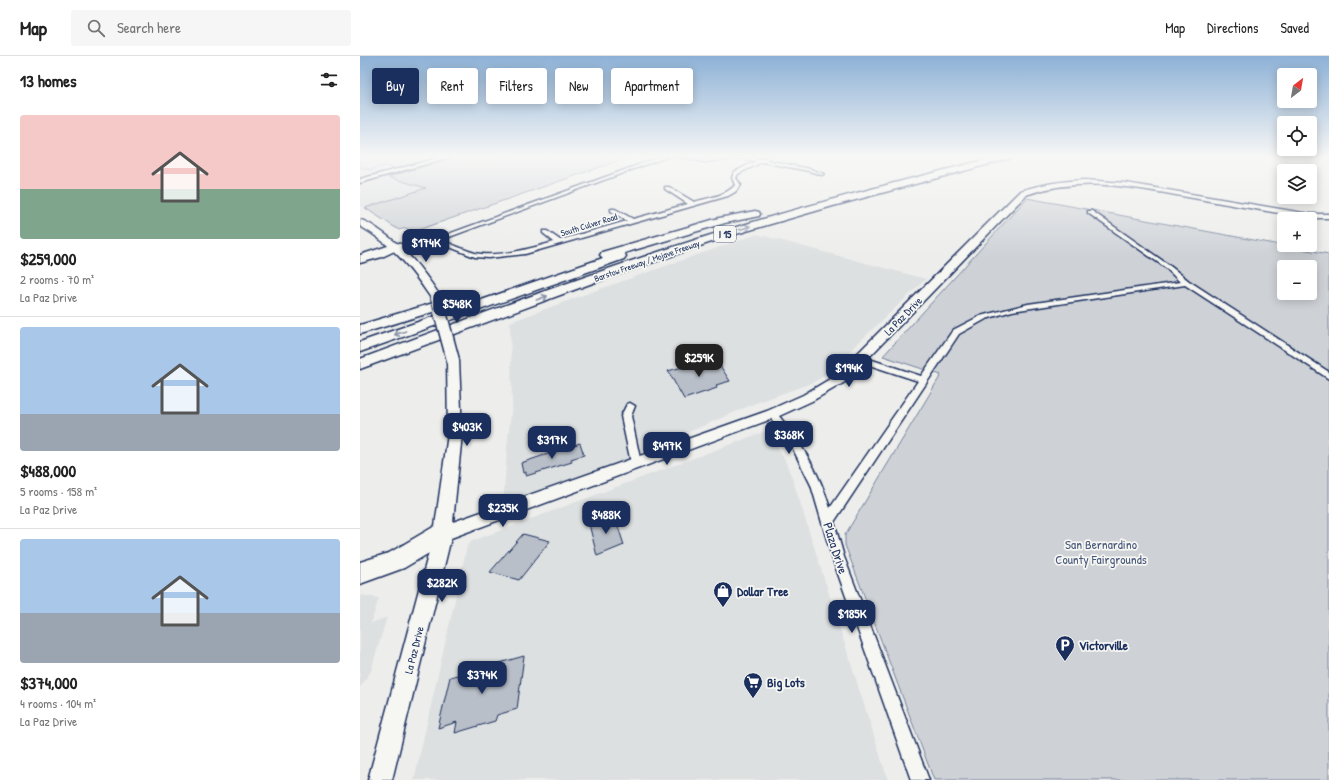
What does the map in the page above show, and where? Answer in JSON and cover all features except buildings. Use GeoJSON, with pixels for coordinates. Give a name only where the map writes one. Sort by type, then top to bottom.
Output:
{"type":"FeatureCollection","features":[{"type":"Feature","properties":{"kind":"highway","name":"Barstow Freeway / Mojave Freeway"},"geometry":{"type":"LineString","coordinates":[[360,364],[625,268],[720,236],[825,204],[880,190]]}},
{"type":"Feature","properties":{"kind":"highway","name":"Barstow Freeway / Mojave Freeway"},"geometry":{"type":"LineString","coordinates":[[360,330],[723,220],[759,213],[642,249],[360,347]]}},
{"type":"Feature","properties":{"kind":"highway"},"geometry":{"type":"LineString","coordinates":[[360,253],[373,249],[397,246]]}},
{"type":"Feature","properties":{"kind":"highway"},"geometry":{"type":"LineString","coordinates":[[360,259],[378,254],[397,246]]}},
{"type":"Feature","properties":{"kind":"highway"},"geometry":{"type":"LineString","coordinates":[[360,376],[506,311]]}},
{"type":"Feature","properties":{"kind":"highway"},"geometry":{"type":"LineString","coordinates":[[360,560],[443,533]]}},
{"type":"Feature","properties":{"kind":"highway"},"geometry":{"type":"LineString","coordinates":[[360,573],[396,561],[443,533]]}},
{"type":"Feature","properties":{"kind":"street","name":"South Culver Road"},"geometry":{"type":"LineString","coordinates":[[573,190],[435,240],[475,255],[489,256],[525,252],[693,204],[731,192],[733,190]]}},
{"type":"Feature","properties":{"kind":"street"},"geometry":{"type":"LineString","coordinates":[[670,190],[693,204]]}},
{"type":"Feature","properties":{"kind":"street","name":"La Paz Drive"},"geometry":{"type":"LineString","coordinates":[[380,780],[443,533],[772,413],[816,395],[828,388],[840,379],[860,359],[1023,193],[1030,190]]}},
{"type":"Feature","properties":{"kind":"street","name":"La Paz Drive"},"geometry":{"type":"LineString","coordinates":[[1149,190],[1310,216],[1329,216]]}},
{"type":"Feature","properties":{"kind":"street"},"geometry":{"type":"LineString","coordinates":[[613,210],[631,221]]}},
{"type":"Feature","properties":{"kind":"street"},"geometry":{"type":"LineString","coordinates":[[1090,212],[1168,267],[1186,283],[1329,376]]}},
{"type":"Feature","properties":{"kind":"street"},"geometry":{"type":"LineString","coordinates":[[360,222],[378,232],[397,246],[417,269],[435,296],[445,325],[453,360],[456,434],[443,533]]}},
{"type":"Feature","properties":{"kind":"street"},"geometry":{"type":"LineString","coordinates":[[546,232],[560,243]]}},
{"type":"Feature","properties":{"kind":"street"},"geometry":{"type":"LineString","coordinates":[[827,522],[956,332],[967,323],[980,317],[1010,309],[1186,283]]}},
{"type":"Feature","properties":{"kind":"street"},"geometry":{"type":"LineString","coordinates":[[860,359],[923,380]]}},
{"type":"Feature","properties":{"kind":"street"},"geometry":{"type":"LineString","coordinates":[[630,406],[626,416],[636,463]]}},
{"type":"Feature","properties":{"kind":"street","name":"Plaza Drive"},"geometry":{"type":"LineString","coordinates":[[772,413],[795,443],[817,485],[841,566],[920,780]]}},
{"type":"Feature","properties":{"kind":"shaded area"},"geometry":{"type":"Polygon","coordinates":[[[360,190],[421,190],[365,208],[360,206],[360,190]]]}},
{"type":"Feature","properties":{"kind":"shaded area"},"geometry":{"type":"Polygon","coordinates":[[[757,234],[926,279],[821,378],[812,383],[756,403],[622,461],[503,506],[507,447],[512,404],[510,322],[757,234]]]}},
{"type":"Feature","properties":{"kind":"shaded area"},"geometry":{"type":"Polygon","coordinates":[[[763,432],[768,433],[771,436],[784,458],[793,480],[888,780],[414,780],[467,546],[472,541],[763,432]]]}},
{"type":"Feature","properties":{"kind":"shaded area"},"geometry":{"type":"Polygon","coordinates":[[[362,595],[379,598],[371,623],[387,617],[371,671],[360,688],[360,596],[362,595]]]}},
{"type":"Feature","properties":{"kind":"green space"},"geometry":{"type":"Polygon","coordinates":[[[421,190],[535,190],[412,232],[406,228],[399,230],[365,208],[421,190]]]}},
{"type":"Feature","properties":{"kind":"green space","name":"San Bernardino County Fairgrounds"},"geometry":{"type":"Polygon","coordinates":[[[1027,198],[1277,244],[1277,252],[1317,252],[1329,254],[1329,780],[934,780],[845,545],[845,535],[941,375],[883,356],[1027,198]]]}},
{"type":"Feature","properties":{"kind":"place","name":"Dollar Tree"},"geometry":{"type":"Point","coordinates":[723,608]}},
{"type":"Feature","properties":{"kind":"place","name":"Victorville"},"geometry":{"type":"Point","coordinates":[1065,662]}},
{"type":"Feature","properties":{"kind":"place","name":"Big Lots"},"geometry":{"type":"Point","coordinates":[753,699]}}]}
